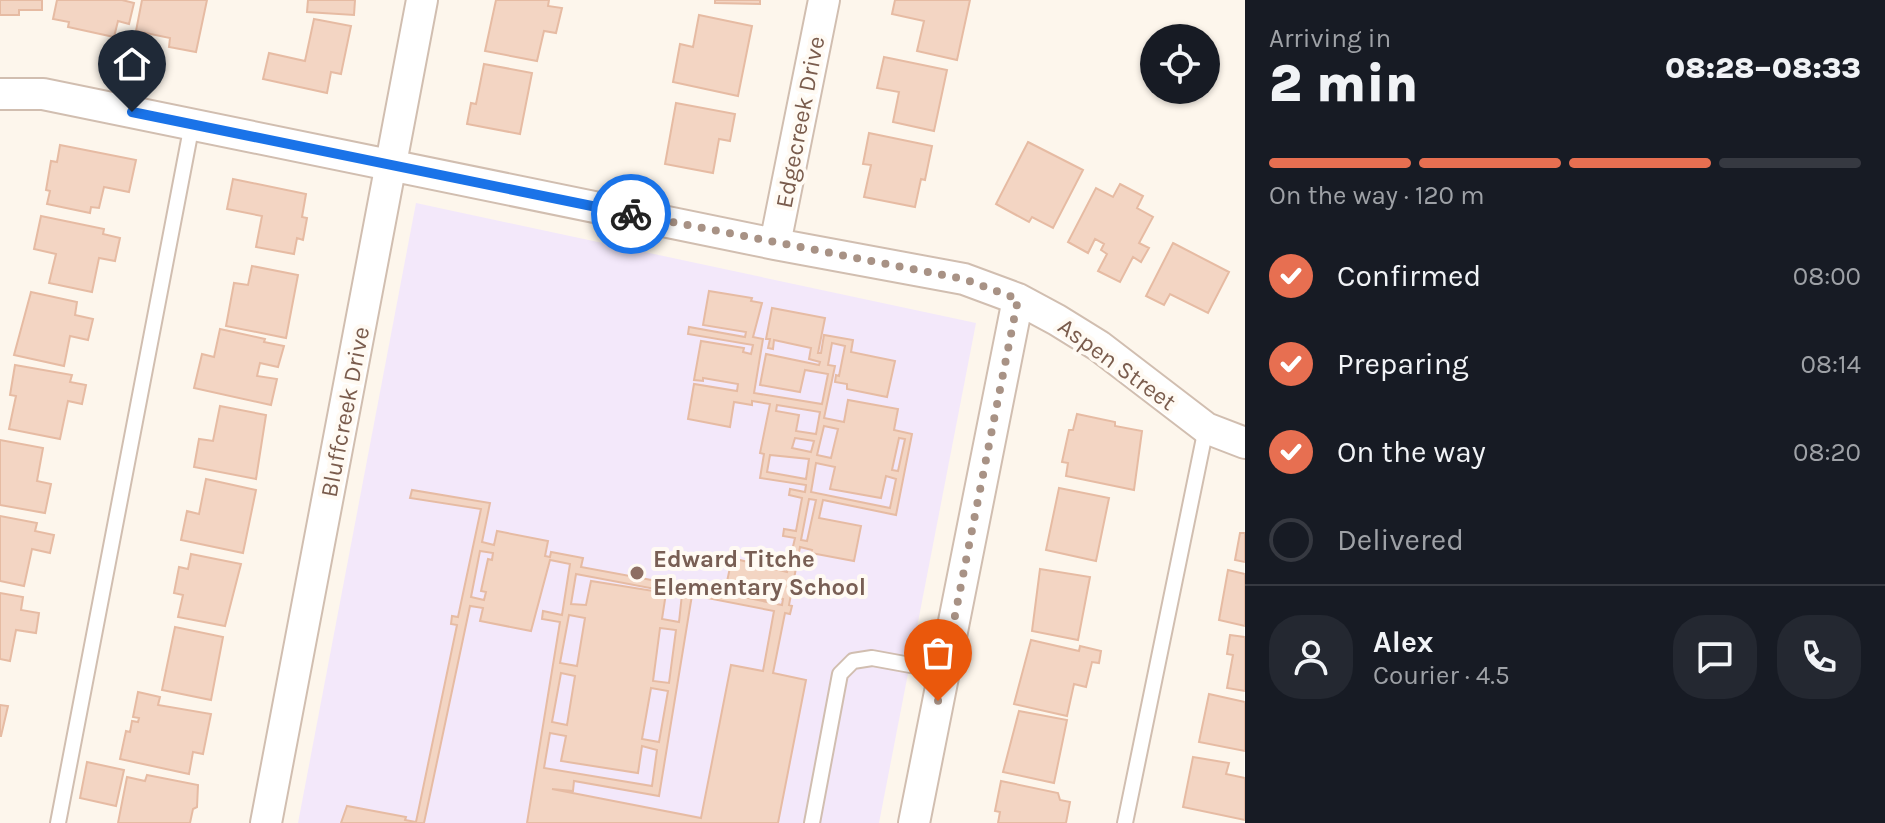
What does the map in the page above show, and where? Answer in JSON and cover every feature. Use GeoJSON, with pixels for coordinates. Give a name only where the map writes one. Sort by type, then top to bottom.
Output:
{"type":"FeatureCollection","features":[{"type":"Feature","properties":{"kind":"street","name":"Bluffcreek Drive"},"geometry":{"type":"LineString","coordinates":[[266,823],[422,0]]}},
{"type":"Feature","properties":{"kind":"street","name":"Edgecreek Drive"},"geometry":{"type":"LineString","coordinates":[[775,244],[824,0]]}},
{"type":"Feature","properties":{"kind":"street","name":"Aspen Street"},"geometry":{"type":"LineString","coordinates":[[0,94],[43,94],[775,244],[964,279],[1018,299],[1099,346],[1206,428],[1245,443]]}},
{"type":"Feature","properties":{"kind":"street"},"geometry":{"type":"LineString","coordinates":[[914,823],[1018,299]]}},
{"type":"Feature","properties":{"kind":"lane"},"geometry":{"type":"LineString","coordinates":[[58,823],[192,124]]}},
{"type":"Feature","properties":{"kind":"lane"},"geometry":{"type":"LineString","coordinates":[[1125,823],[1206,428]]}},
{"type":"Feature","properties":{"kind":"lane"},"geometry":{"type":"LineString","coordinates":[[812,823],[840,674],[853,661],[872,658],[943,671]]}},
{"type":"Feature","properties":{"kind":"shaded area","name":"Edward Titche Elementary School"},"geometry":{"type":"Polygon","coordinates":[[[416,203],[976,323],[879,823],[298,823],[416,203]]]}},
{"type":"Feature","properties":{"kind":"building"},"geometry":{"type":"Polygon","coordinates":[[[0,0],[42,0],[42,10],[19,10],[19,15],[0,15],[0,0]]]}},
{"type":"Feature","properties":{"kind":"building"},"geometry":{"type":"Polygon","coordinates":[[[57,0],[122,0],[134,3],[129,24],[118,21],[114,37],[68,27],[69,22],[53,19],[57,0]]]}},
{"type":"Feature","properties":{"kind":"building"},"geometry":{"type":"Polygon","coordinates":[[[142,0],[207,0],[196,52],[169,47],[170,38],[136,31],[142,0]]]}},
{"type":"Feature","properties":{"kind":"building"},"geometry":{"type":"Polygon","coordinates":[[[308,0],[355,0],[354,15],[307,12],[308,0]]]}},
{"type":"Feature","properties":{"kind":"building"},"geometry":{"type":"Polygon","coordinates":[[[496,0],[549,0],[548,6],[562,8],[556,33],[544,31],[537,61],[485,51],[496,0]]]}},
{"type":"Feature","properties":{"kind":"building"},"geometry":{"type":"Polygon","coordinates":[[[715,0],[760,0],[760,4],[715,3],[715,0]]]}},
{"type":"Feature","properties":{"kind":"building"},"geometry":{"type":"Polygon","coordinates":[[[895,0],[970,0],[957,60],[917,51],[924,21],[892,14],[895,0]]]}},
{"type":"Feature","properties":{"kind":"building"},"geometry":{"type":"Polygon","coordinates":[[[699,15],[752,26],[738,96],[673,82],[680,44],[693,47],[699,15]]]}},
{"type":"Feature","properties":{"kind":"building"},"geometry":{"type":"Polygon","coordinates":[[[314,19],[351,26],[341,74],[331,72],[327,93],[263,79],[269,53],[305,61],[314,19]]]}},
{"type":"Feature","properties":{"kind":"building"},"geometry":{"type":"Polygon","coordinates":[[[884,57],[947,70],[934,131],[893,122],[899,92],[877,88],[884,57]]]}},
{"type":"Feature","properties":{"kind":"building"},"geometry":{"type":"Polygon","coordinates":[[[484,64],[532,73],[520,134],[467,124],[471,103],[476,104],[484,64]]]}},
{"type":"Feature","properties":{"kind":"building"},"geometry":{"type":"Polygon","coordinates":[[[676,103],[735,114],[730,141],[719,139],[713,173],[665,164],[676,103]]]}},
{"type":"Feature","properties":{"kind":"building"},"geometry":{"type":"Polygon","coordinates":[[[869,133],[932,146],[915,207],[864,197],[871,165],[863,164],[869,133]]]}},
{"type":"Feature","properties":{"kind":"building"},"geometry":{"type":"Polygon","coordinates":[[[1028,142],[1083,170],[1053,228],[1032,217],[1029,222],[996,204],[1028,142]]]}},
{"type":"Feature","properties":{"kind":"building"},"geometry":{"type":"Polygon","coordinates":[[[60,145],[136,160],[129,192],[104,187],[99,208],[91,207],[90,213],[47,204],[51,161],[57,162],[60,145]]]}},
{"type":"Feature","properties":{"kind":"building"},"geometry":{"type":"Polygon","coordinates":[[[233,179],[306,194],[302,217],[307,218],[303,240],[297,238],[294,254],[256,247],[262,216],[227,209],[233,179]]]}},
{"type":"Feature","properties":{"kind":"building"},"geometry":{"type":"Polygon","coordinates":[[[1120,184],[1143,196],[1137,208],[1153,217],[1139,243],[1149,248],[1141,262],[1133,257],[1120,282],[1098,271],[1107,254],[1101,250],[1104,244],[1095,239],[1088,253],[1068,242],[1096,188],[1113,197],[1120,184]]]}},
{"type":"Feature","properties":{"kind":"building"},"geometry":{"type":"Polygon","coordinates":[[[41,216],[104,229],[103,234],[120,238],[115,261],[99,258],[92,292],[49,283],[56,254],[34,249],[41,216]]]}},
{"type":"Feature","properties":{"kind":"building"},"geometry":{"type":"Polygon","coordinates":[[[1173,243],[1229,272],[1208,313],[1170,294],[1164,305],[1146,296],[1173,243]]]}},
{"type":"Feature","properties":{"kind":"building"},"geometry":{"type":"Polygon","coordinates":[[[252,266],[298,275],[286,338],[226,326],[234,283],[248,285],[252,266]]]}},
{"type":"Feature","properties":{"kind":"building"},"geometry":{"type":"Polygon","coordinates":[[[709,291],[752,298],[751,301],[762,303],[753,337],[763,339],[754,393],[822,404],[828,374],[805,370],[800,392],[760,385],[766,354],[819,365],[820,362],[809,359],[811,348],[774,340],[773,349],[768,348],[770,339],[766,339],[772,308],[825,318],[818,353],[821,353],[824,335],[853,340],[851,352],[895,361],[887,397],[847,389],[847,384],[835,382],[845,346],[832,343],[828,365],[835,366],[824,418],[844,422],[848,400],[898,409],[894,430],[912,434],[896,515],[823,500],[819,518],[861,526],[854,561],[811,553],[812,550],[800,547],[789,605],[792,606],[790,614],[785,613],[773,673],[806,680],[778,823],[527,823],[560,622],[542,619],[543,611],[562,615],[570,564],[550,560],[531,631],[480,621],[483,608],[470,606],[424,823],[341,823],[347,806],[406,817],[405,820],[416,822],[457,625],[451,624],[452,616],[458,617],[481,509],[410,498],[412,490],[490,503],[482,542],[494,545],[497,531],[548,541],[545,556],[550,557],[551,552],[583,558],[581,567],[782,605],[783,599],[769,596],[768,601],[725,591],[732,558],[787,572],[795,538],[783,536],[784,529],[796,531],[802,498],[789,495],[790,489],[805,492],[806,485],[760,478],[764,454],[760,453],[770,404],[734,402],[730,427],[688,419],[694,384],[737,391],[738,384],[703,378],[703,381],[694,380],[701,341],[744,348],[743,352],[751,354],[753,345],[688,334],[689,327],[745,337],[746,332],[703,325],[709,291]],[[777,405],[776,411],[799,415],[796,431],[816,434],[820,412],[777,405]],[[824,426],[817,455],[831,458],[838,429],[824,426]],[[795,438],[792,448],[811,452],[814,441],[795,438]],[[899,438],[892,470],[898,471],[905,439],[899,438]],[[770,455],[767,472],[806,479],[809,459],[770,455]],[[816,463],[811,492],[890,508],[896,479],[886,476],[881,498],[830,489],[835,467],[816,463]],[[809,499],[801,540],[807,541],[816,500],[809,499]],[[480,551],[471,597],[484,600],[486,592],[481,591],[488,559],[492,560],[493,553],[480,551]],[[576,574],[571,604],[586,605],[591,581],[666,593],[662,619],[679,622],[682,594],[576,574]],[[692,595],[659,796],[574,781],[573,791],[552,789],[701,818],[731,665],[763,671],[774,611],[692,595]],[[569,615],[560,663],[577,666],[585,618],[569,615]],[[660,628],[653,681],[669,683],[676,630],[660,628]],[[561,673],[552,722],[567,725],[575,676],[561,673]],[[651,688],[642,739],[659,742],[668,691],[651,688]],[[550,733],[544,768],[652,786],[657,750],[642,746],[638,773],[561,761],[566,736],[550,733]]]}},
{"type":"Feature","properties":{"kind":"building"},"geometry":{"type":"Polygon","coordinates":[[[31,292],[77,302],[75,315],[93,319],[88,340],[70,336],[64,366],[14,355],[31,292]]]}},
{"type":"Feature","properties":{"kind":"building"},"geometry":{"type":"Polygon","coordinates":[[[220,329],[284,346],[278,367],[260,363],[257,376],[277,379],[271,405],[194,388],[202,354],[214,357],[220,329]]]}},
{"type":"Feature","properties":{"kind":"building"},"geometry":{"type":"Polygon","coordinates":[[[15,365],[72,375],[70,382],[86,385],[82,404],[68,401],[60,439],[9,429],[16,396],[10,395],[15,365]]]}},
{"type":"Feature","properties":{"kind":"building"},"geometry":{"type":"Polygon","coordinates":[[[220,406],[266,415],[256,479],[194,467],[199,439],[213,441],[220,406]]]}},
{"type":"Feature","properties":{"kind":"building"},"geometry":{"type":"Polygon","coordinates":[[[1077,414],[1142,431],[1134,490],[1066,476],[1068,463],[1062,462],[1069,430],[1073,430],[1077,414]]]}},
{"type":"Feature","properties":{"kind":"building"},"geometry":{"type":"Polygon","coordinates":[[[0,440],[43,448],[37,481],[51,484],[45,513],[0,505],[0,440]]]}},
{"type":"Feature","properties":{"kind":"building"},"geometry":{"type":"Polygon","coordinates":[[[206,479],[256,490],[243,553],[181,540],[187,511],[199,514],[206,479]]]}},
{"type":"Feature","properties":{"kind":"building"},"geometry":{"type":"Polygon","coordinates":[[[1059,488],[1109,498],[1096,561],[1046,550],[1059,488]]]}},
{"type":"Feature","properties":{"kind":"building"},"geometry":{"type":"Polygon","coordinates":[[[0,516],[37,523],[35,531],[54,535],[50,553],[32,549],[24,586],[0,581],[0,516]]]}},
{"type":"Feature","properties":{"kind":"building"},"geometry":{"type":"Polygon","coordinates":[[[1240,533],[1245,533],[1245,562],[1235,560],[1240,533]]]}},
{"type":"Feature","properties":{"kind":"building"},"geometry":{"type":"Polygon","coordinates":[[[191,554],[241,564],[225,626],[178,617],[183,595],[174,593],[179,567],[188,569],[191,554]]]}},
{"type":"Feature","properties":{"kind":"building"},"geometry":{"type":"Polygon","coordinates":[[[1040,569],[1090,577],[1078,640],[1032,631],[1040,569]]]}},
{"type":"Feature","properties":{"kind":"building"},"geometry":{"type":"Polygon","coordinates":[[[1228,570],[1245,574],[1245,626],[1219,620],[1228,570]]]}},
{"type":"Feature","properties":{"kind":"building"},"geometry":{"type":"Polygon","coordinates":[[[0,593],[23,597],[21,610],[39,613],[36,633],[16,630],[10,661],[0,659],[0,593]]]}},
{"type":"Feature","properties":{"kind":"building"},"geometry":{"type":"Polygon","coordinates":[[[175,627],[223,637],[211,700],[162,690],[175,627]]]}},
{"type":"Feature","properties":{"kind":"building"},"geometry":{"type":"Polygon","coordinates":[[[1230,635],[1245,637],[1245,691],[1227,688],[1233,655],[1227,654],[1230,635]]]}},
{"type":"Feature","properties":{"kind":"building"},"geometry":{"type":"Polygon","coordinates":[[[1031,640],[1079,651],[1080,646],[1101,651],[1099,663],[1092,662],[1086,687],[1074,684],[1067,716],[1014,704],[1031,640]]]}},
{"type":"Feature","properties":{"kind":"building"},"geometry":{"type":"Polygon","coordinates":[[[138,692],[160,697],[158,705],[211,714],[203,754],[193,752],[189,774],[120,759],[126,731],[130,732],[132,721],[138,722],[139,718],[133,717],[138,692]]]}},
{"type":"Feature","properties":{"kind":"building"},"geometry":{"type":"Polygon","coordinates":[[[1209,694],[1245,702],[1245,751],[1199,742],[1209,694]]]}},
{"type":"Feature","properties":{"kind":"building"},"geometry":{"type":"Polygon","coordinates":[[[0,705],[8,706],[1,736],[0,736],[0,705]]]}},
{"type":"Feature","properties":{"kind":"building"},"geometry":{"type":"Polygon","coordinates":[[[1019,711],[1067,720],[1054,783],[1003,772],[1019,711]]]}},
{"type":"Feature","properties":{"kind":"building"},"geometry":{"type":"Polygon","coordinates":[[[1193,757],[1229,763],[1226,774],[1245,778],[1245,820],[1183,807],[1193,757]]]}},
{"type":"Feature","properties":{"kind":"building"},"geometry":{"type":"Polygon","coordinates":[[[87,762],[124,770],[116,806],[80,798],[87,762]]]}},
{"type":"Feature","properties":{"kind":"building"},"geometry":{"type":"Polygon","coordinates":[[[147,775],[198,785],[197,807],[193,809],[190,823],[118,823],[127,777],[145,781],[147,775]]]}},
{"type":"Feature","properties":{"kind":"building"},"geometry":{"type":"Polygon","coordinates":[[[1001,781],[1058,793],[1060,800],[1070,802],[1066,823],[998,823],[1000,812],[995,811],[1001,781]]]}},
{"type":"Feature","properties":{"kind":"way so far"},"geometry":{"type":"LineString","coordinates":[[631,214],[964,279],[1018,299],[938,701]]}},
{"type":"Feature","properties":{"kind":"place","name":"Edward Titche Elementary School"},"geometry":{"type":"Point","coordinates":[637,573]}},
{"type":"Feature","properties":{"kind":"route"},"geometry":{"type":"LineString","coordinates":[[132,112],[631,214]]}}]}
